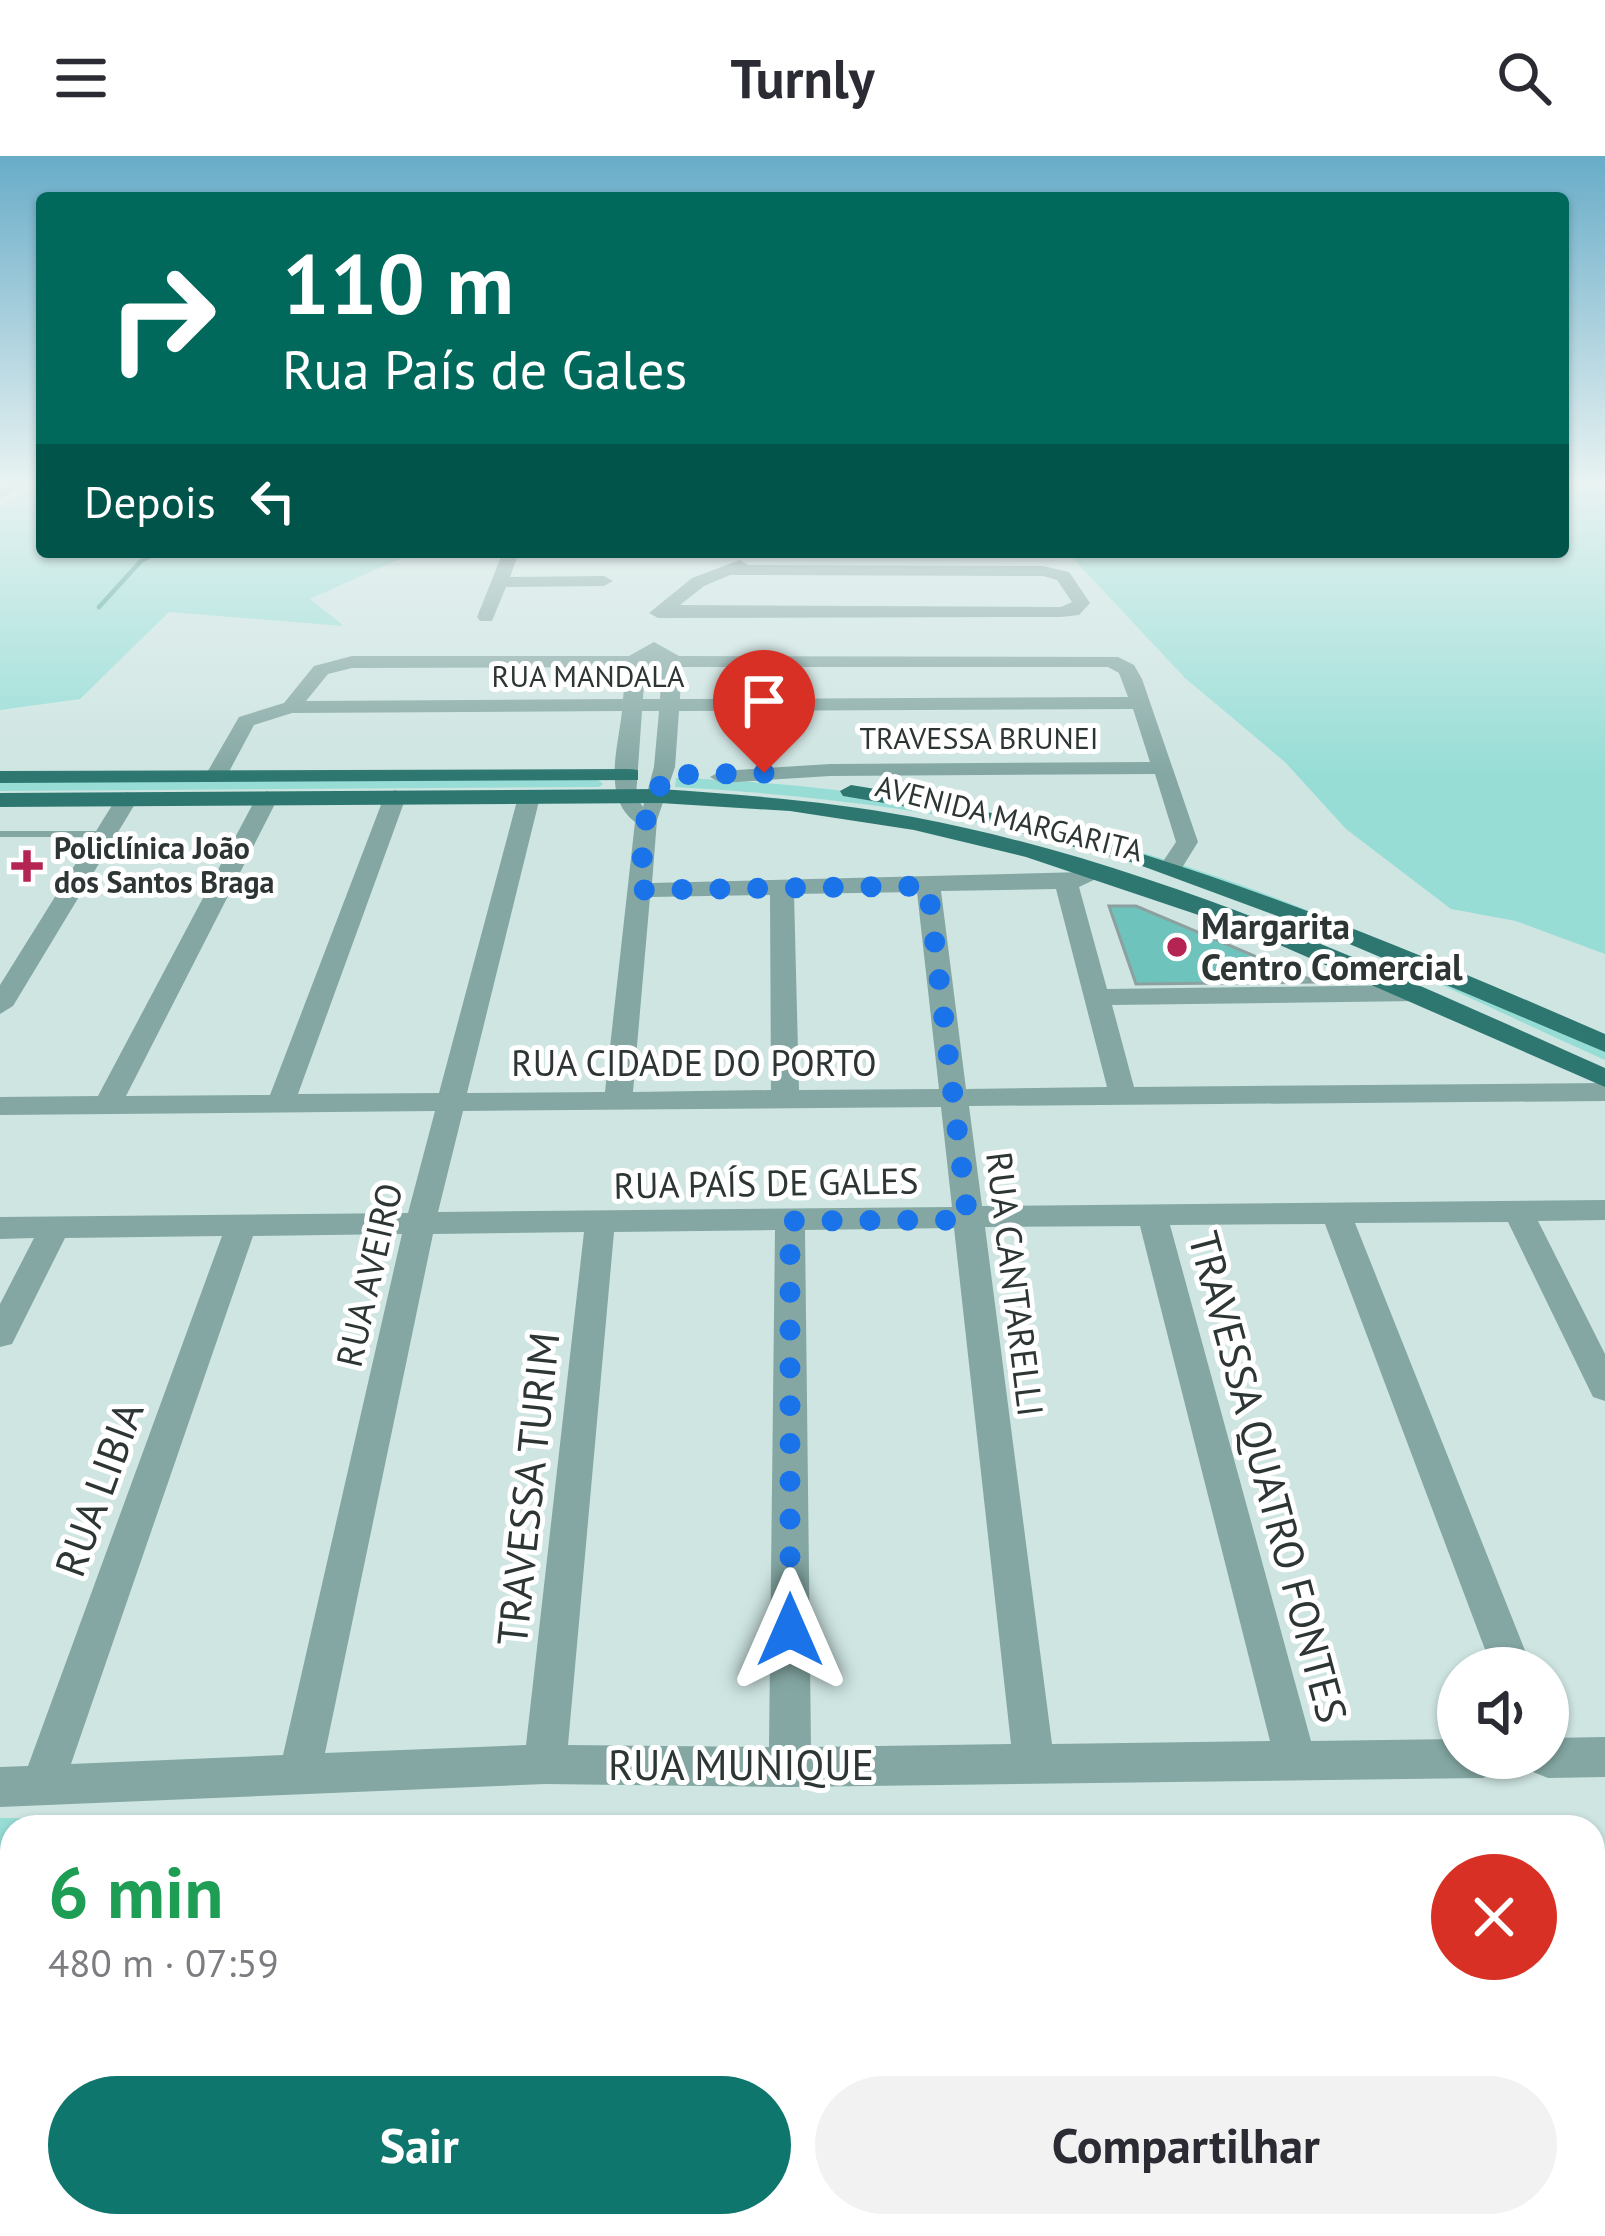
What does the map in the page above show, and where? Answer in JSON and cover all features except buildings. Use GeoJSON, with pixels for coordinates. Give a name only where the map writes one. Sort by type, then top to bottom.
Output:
{"type":"FeatureCollection","features":[{"type":"Feature","properties":{"kind":"main road","name":"AVENIDA MARGARITA"},"geometry":{"type":"LineString","coordinates":[[0,777],[216,776],[626,786],[656,797],[782,802],[898,819],[1117,873],[1235,914],[1605,1078]]}},
{"type":"Feature","properties":{"kind":"main road","name":"AVENIDA MARGARITA"},"geometry":{"type":"LineString","coordinates":[[656,797],[721,777],[940,805],[1172,866],[1411,959],[1605,1044]]}},
{"type":"Feature","properties":{"kind":"main road","name":"AVENIDA MARGARITA"},"geometry":{"type":"LineString","coordinates":[[0,800],[529,797],[626,786]]}},
{"type":"Feature","properties":{"kind":"street"},"geometry":{"type":"LineString","coordinates":[[618,1100],[639,890],[668,707],[653,655],[653,621],[660,610],[706,580]]}},
{"type":"Feature","properties":{"kind":"street"},"geometry":{"type":"LineString","coordinates":[[660,610],[1060,613],[1078,608],[1079,598],[1066,580]]}},
{"type":"Feature","properties":{"kind":"street"},"geometry":{"type":"LineString","coordinates":[[487,616],[500,582],[604,581]]}},
{"type":"Feature","properties":{"kind":"street"},"geometry":{"type":"LineString","coordinates":[[626,786],[631,707],[653,655]]}},
{"type":"Feature","properties":{"kind":"street"},"geometry":{"type":"LineString","coordinates":[[291,707],[321,670],[338,663],[653,655],[1100,659],[1127,669],[1165,768],[1187,842],[1172,866]]}},
{"type":"Feature","properties":{"kind":"street","name":"RUA MANDALA"},"geometry":{"type":"LineString","coordinates":[[216,776],[246,721],[291,707],[1139,704]]}},
{"type":"Feature","properties":{"kind":"street","name":"TRAVESSA BRUNEI"},"geometry":{"type":"LineString","coordinates":[[721,777],[830,770],[1165,768]]}},
{"type":"Feature","properties":{"kind":"street"},"geometry":{"type":"LineString","coordinates":[[280,1104],[395,797]]}},
{"type":"Feature","properties":{"kind":"street","name":"RUA AVEIRO"},"geometry":{"type":"LineString","coordinates":[[300,1774],[420,1224],[529,797]]}},
{"type":"Feature","properties":{"kind":"street"},"geometry":{"type":"LineString","coordinates":[[0,1006],[128,799]]}},
{"type":"Feature","properties":{"kind":"street"},"geometry":{"type":"LineString","coordinates":[[107,1106],[267,799]]}},
{"type":"Feature","properties":{"kind":"street"},"geometry":{"type":"LineString","coordinates":[[639,890],[1066,882],[1117,873]]}},
{"type":"Feature","properties":{"kind":"street"},"geometry":{"type":"LineString","coordinates":[[1066,882],[1123,1096]]}},
{"type":"Feature","properties":{"kind":"street","name":"RUA CANTARELLI"},"geometry":{"type":"LineString","coordinates":[[928,886],[1034,1762]]}},
{"type":"Feature","properties":{"kind":"street"},"geometry":{"type":"LineString","coordinates":[[782,888],[785,1100]]}},
{"type":"Feature","properties":{"kind":"street"},"geometry":{"type":"LineString","coordinates":[[1094,997],[1417,993]]}},
{"type":"Feature","properties":{"kind":"street","name":"RUA CIDADE DO PORTO"},"geometry":{"type":"LineString","coordinates":[[0,1106],[1605,1093]]}},
{"type":"Feature","properties":{"kind":"street","name":"RUA PAÍS DE GALES"},"geometry":{"type":"LineString","coordinates":[[0,1228],[1605,1210]]}},
{"type":"Feature","properties":{"kind":"street"},"geometry":{"type":"LineString","coordinates":[[1518,1211],[1605,1388]]}},
{"type":"Feature","properties":{"kind":"street"},"geometry":{"type":"LineString","coordinates":[[1337,1215],[1504,1647]]}},
{"type":"Feature","properties":{"kind":"street","name":"TRAVESSA QUATRO FONTES"},"geometry":{"type":"LineString","coordinates":[[1153,1217],[1295,1759]]}},
{"type":"Feature","properties":{"kind":"street"},"geometry":{"type":"LineString","coordinates":[[790,1221],[790,1767]]}},
{"type":"Feature","properties":{"kind":"street","name":"TRAVESSA TURIM"},"geometry":{"type":"LineString","coordinates":[[545,1764],[600,1223]]}},
{"type":"Feature","properties":{"kind":"street","name":"RUA LIBIA"},"geometry":{"type":"LineString","coordinates":[[43,1783],[241,1226]]}},
{"type":"Feature","properties":{"kind":"street"},"geometry":{"type":"LineString","coordinates":[[0,1335],[56,1228]]}},
{"type":"Feature","properties":{"kind":"street"},"geometry":{"type":"LineString","coordinates":[[1569,1757],[1605,1756]]}},
{"type":"Feature","properties":{"kind":"street","name":"RUA MUNIQUE"},"geometry":{"type":"LineString","coordinates":[[0,1787],[545,1764],[790,1767],[1437,1758]]}},
{"type":"Feature","properties":{"kind":"lane"},"geometry":{"type":"LineString","coordinates":[[0,834],[106,834]]}},
{"type":"Feature","properties":{"kind":"shaded area"},"geometry":{"type":"Polygon","coordinates":[[[0,580],[352,580],[310,599],[344,626],[169,612],[80,699],[0,710],[0,580]]]}},
{"type":"Feature","properties":{"kind":"shaded area"},"geometry":{"type":"Polygon","coordinates":[[[1093,580],[1605,580],[1605,954],[1516,921],[1451,909],[1346,829],[1285,762],[1185,678],[1093,580]]]}},
{"type":"Feature","properties":{"kind":"shaded area"},"geometry":{"type":"Polygon","coordinates":[[[676,778],[877,795],[1009,819],[1139,852],[1305,909],[1406,951],[1605,1040],[1605,1060],[1299,922],[1132,860],[938,815],[807,797],[675,787],[676,778]]]}},
{"type":"Feature","properties":{"kind":"shaded area"},"geometry":{"type":"Polygon","coordinates":[[[597,779],[603,784],[599,787],[0,791],[0,782],[597,779]]]}},
{"type":"Feature","properties":{"kind":"waterway"},"geometry":{"type":"LineString","coordinates":[[99,607],[124,580]]}},
{"type":"Feature","properties":{"kind":"place","name":"Policlínica João dos Santos Braga"},"geometry":{"type":"Point","coordinates":[27,866]}},
{"type":"Feature","properties":{"kind":"place","name":"Margarita Centro Comercial"},"geometry":{"type":"Point","coordinates":[1177,947]}},
{"type":"Feature","properties":{"kind":"route"},"geometry":{"type":"LineString","coordinates":[[764,773],[662,775],[656,808],[646,820],[639,890],[928,886],[968,1220],[790,1221],[790,1630]]}}]}
